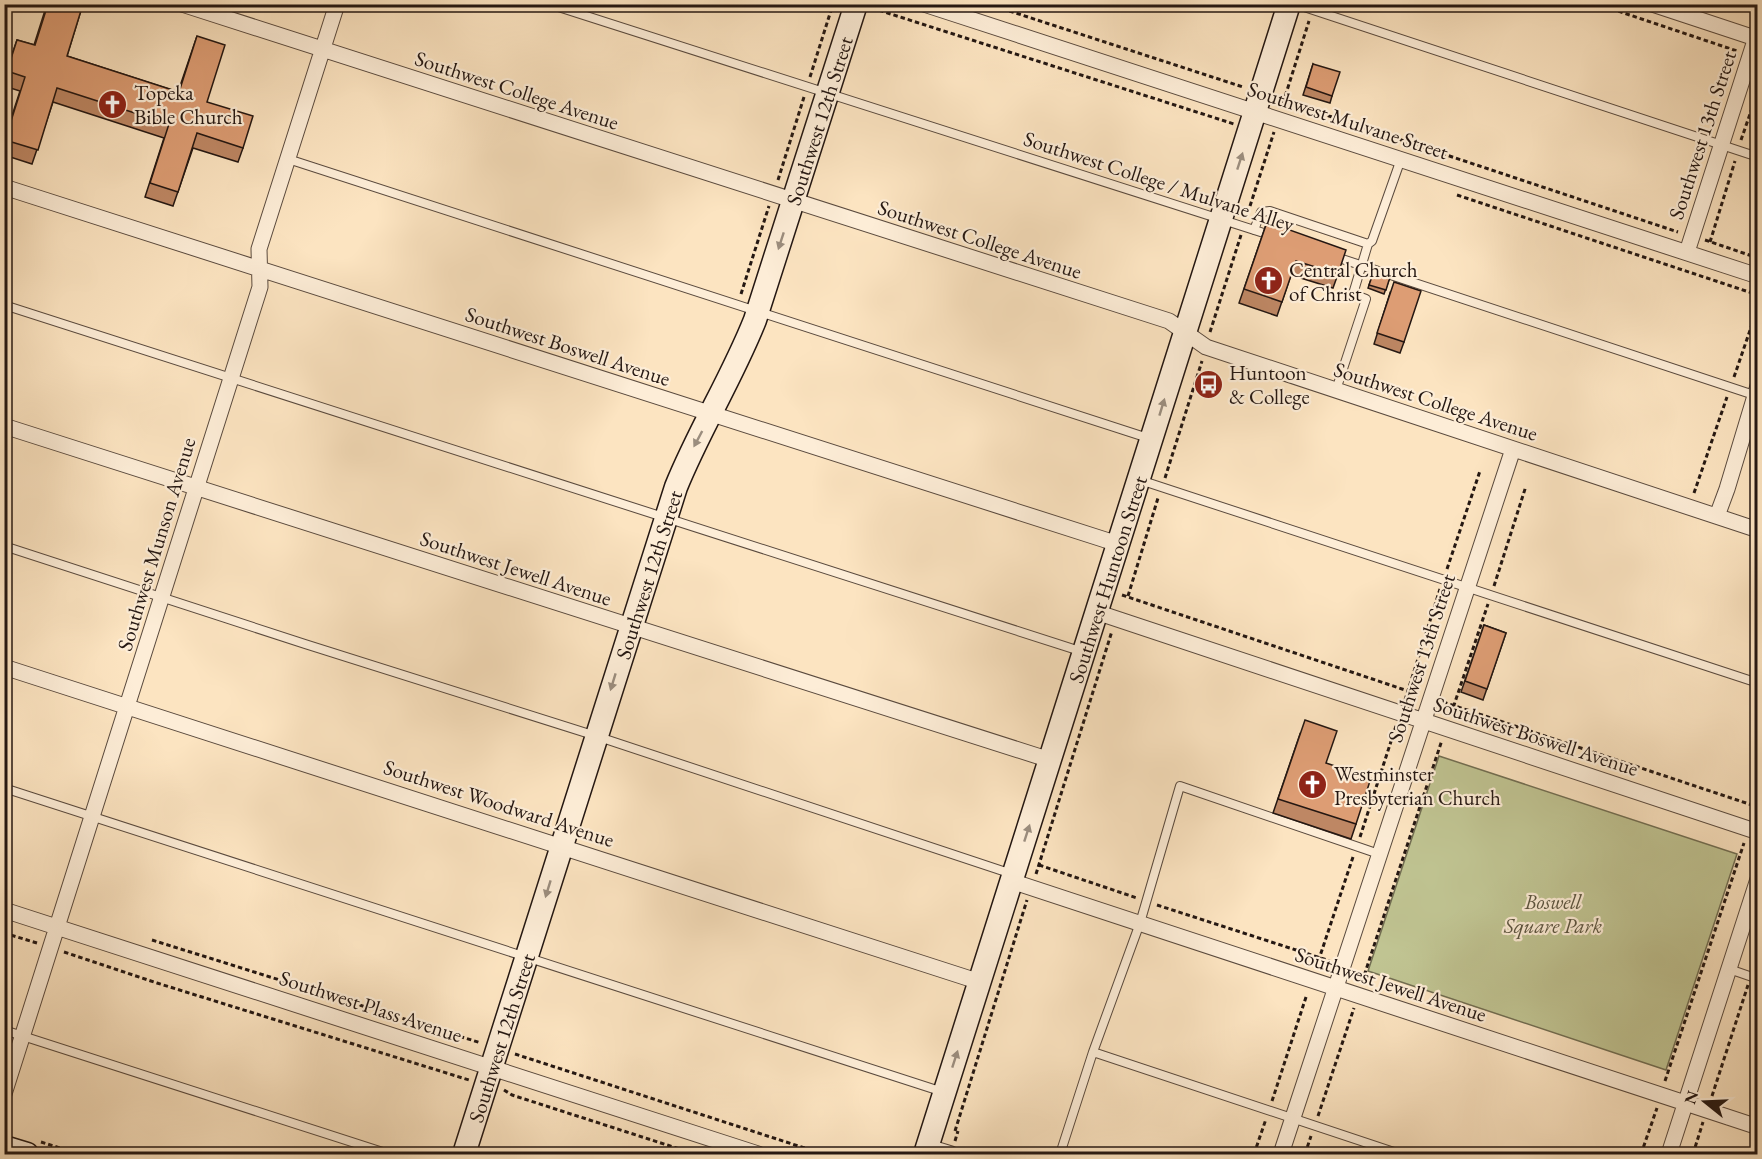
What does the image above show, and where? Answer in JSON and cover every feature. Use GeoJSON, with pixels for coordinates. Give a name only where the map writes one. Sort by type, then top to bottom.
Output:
{"type":"FeatureCollection","features":[{"type":"Feature","properties":{"kind":"main road","name":"Southwest 12th Street"},"geometry":{"type":"LineString","coordinates":[[464,1155],[666,518],[683,470],[745,345],[758,312],[856,4]]}},
{"type":"Feature","properties":{"kind":"main road","name":"Southwest Huntoon Street"},"geometry":{"type":"LineString","coordinates":[[926,1151],[980,982],[1019,881],[1050,760],[1084,652],[1106,615],[1118,544],[1289,4]]}},
{"type":"Feature","properties":{"kind":"main road"},"geometry":{"type":"LineString","coordinates":[[4,1147],[27,1155]]}},
{"type":"Feature","properties":{"kind":"street","name":"Southwest College Avenue"},"geometry":{"type":"LineString","coordinates":[[182,4],[1169,321],[1206,347],[1758,530]]}},
{"type":"Feature","properties":{"kind":"street","name":"Southwest Munson Avenue"},"geometry":{"type":"LineString","coordinates":[[4,1094],[260,288],[259,249],[337,4]]}},
{"type":"Feature","properties":{"kind":"street","name":"Southwest Mulvane Street"},"geometry":{"type":"LineString","coordinates":[[924,4],[1758,276]]}},
{"type":"Feature","properties":{"kind":"street"},"geometry":{"type":"LineString","coordinates":[[1652,4],[1757,36]]}},
{"type":"Feature","properties":{"kind":"street","name":"Southwest 13th Street"},"geometry":{"type":"LineString","coordinates":[[1687,252],[1757,36]]}},
{"type":"Feature","properties":{"kind":"street","name":"Southwest Boswell Avenue"},"geometry":{"type":"LineString","coordinates":[[4,187],[1118,544]]}},
{"type":"Feature","properties":{"kind":"street"},"geometry":{"type":"LineString","coordinates":[[1717,516],[1757,392]]}},
{"type":"Feature","properties":{"kind":"street","name":"Southwest Jewell Avenue"},"geometry":{"type":"LineString","coordinates":[[4,426],[1050,760]]}},
{"type":"Feature","properties":{"kind":"street","name":"Southwest 13th Street"},"geometry":{"type":"LineString","coordinates":[[1281,1155],[1513,449]]}},
{"type":"Feature","properties":{"kind":"street","name":"Southwest Boswell Avenue"},"geometry":{"type":"LineString","coordinates":[[1106,615],[1753,830]]}},
{"type":"Feature","properties":{"kind":"street","name":"Southwest Woodward Avenue"},"geometry":{"type":"LineString","coordinates":[[4,667],[980,982]]}},
{"type":"Feature","properties":{"kind":"street"},"geometry":{"type":"LineString","coordinates":[[1669,1155],[1758,879]]}},
{"type":"Feature","properties":{"kind":"street","name":"Southwest Jewell Avenue"},"geometry":{"type":"LineString","coordinates":[[1019,881],[1758,1127]]}},
{"type":"Feature","properties":{"kind":"street","name":"Southwest Plass Avenue"},"geometry":{"type":"LineString","coordinates":[[4,910],[758,1155]]}},
{"type":"Feature","properties":{"kind":"street"},"geometry":{"type":"LineString","coordinates":[[926,1151],[951,1155]]}},
{"type":"Feature","properties":{"kind":"lane","name":"Southwest College / Mulvane Alley"},"geometry":{"type":"LineString","coordinates":[[549,4],[1286,240]]}},
{"type":"Feature","properties":{"kind":"lane"},"geometry":{"type":"LineString","coordinates":[[1295,4],[1758,157]]}},
{"type":"Feature","properties":{"kind":"lane"},"geometry":{"type":"LineString","coordinates":[[4,8],[6,14],[4,19]]}},
{"type":"Feature","properties":{"kind":"lane"},"geometry":{"type":"LineString","coordinates":[[288,159],[1151,439]]}},
{"type":"Feature","properties":{"kind":"lane"},"geometry":{"type":"LineString","coordinates":[[1336,390],[1366,299],[1353,294],[1368,244],[1372,242],[1401,159]]}},
{"type":"Feature","properties":{"kind":"lane"},"geometry":{"type":"LineString","coordinates":[[1254,230],[1261,212],[1270,212],[1368,244]]}},
{"type":"Feature","properties":{"kind":"lane"},"geometry":{"type":"LineString","coordinates":[[1330,255],[1731,387],[1757,392]]}},
{"type":"Feature","properties":{"kind":"lane"},"geometry":{"type":"LineString","coordinates":[[4,305],[1084,652]]}},
{"type":"Feature","properties":{"kind":"lane"},"geometry":{"type":"LineString","coordinates":[[1139,479],[1758,683]]}},
{"type":"Feature","properties":{"kind":"lane"},"geometry":{"type":"LineString","coordinates":[[4,546],[162,596],[305,645],[596,736],[1019,881]]}},
{"type":"Feature","properties":{"kind":"lane"},"geometry":{"type":"LineString","coordinates":[[1060,1155],[1093,1052],[1140,923],[1180,786],[1379,854]]}},
{"type":"Feature","properties":{"kind":"lane"},"geometry":{"type":"LineString","coordinates":[[4,788],[945,1092]]}},
{"type":"Feature","properties":{"kind":"lane"},"geometry":{"type":"LineString","coordinates":[[1729,969],[1754,977]]}},
{"type":"Feature","properties":{"kind":"lane"},"geometry":{"type":"LineString","coordinates":[[4,1030],[389,1155]]}},
{"type":"Feature","properties":{"kind":"lane"},"geometry":{"type":"LineString","coordinates":[[1093,1052],[1400,1155]]}},
{"type":"Feature","properties":{"kind":"path"},"geometry":{"type":"LineString","coordinates":[[862,4],[1256,111],[1283,101],[1758,258]]}},
{"type":"Feature","properties":{"kind":"path"},"geometry":{"type":"LineString","coordinates":[[988,4],[1256,111]]}},
{"type":"Feature","properties":{"kind":"path"},"geometry":{"type":"LineString","coordinates":[[1596,4],[1750,56]]}},
{"type":"Feature","properties":{"kind":"path"},"geometry":{"type":"LineString","coordinates":[[955,1131],[1019,881],[1039,865],[1106,615],[1126,596],[1313,10]]}},
{"type":"Feature","properties":{"kind":"path"},"geometry":{"type":"LineString","coordinates":[[1710,242],[1758,91]]}},
{"type":"Feature","properties":{"kind":"path"},"geometry":{"type":"LineString","coordinates":[[1452,194],[1758,295]]}},
{"type":"Feature","properties":{"kind":"path"},"geometry":{"type":"LineString","coordinates":[[1689,506],[1758,307]]}},
{"type":"Feature","properties":{"kind":"path"},"geometry":{"type":"LineString","coordinates":[[1254,1155],[1480,471]]}},
{"type":"Feature","properties":{"kind":"path"},"geometry":{"type":"LineString","coordinates":[[1305,1155],[1526,486]]}},
{"type":"Feature","properties":{"kind":"path"},"geometry":{"type":"LineString","coordinates":[[1641,1155],[1753,830],[1758,803]]}},
{"type":"Feature","properties":{"kind":"path"},"geometry":{"type":"LineString","coordinates":[[1039,865],[1343,965]]}},
{"type":"Feature","properties":{"kind":"path"},"geometry":{"type":"LineString","coordinates":[[4,933],[168,987],[492,1067],[823,1155]]}},
{"type":"Feature","properties":{"kind":"path"},"geometry":{"type":"LineString","coordinates":[[142,938],[492,1067],[695,1155]]}},
{"type":"Feature","properties":{"kind":"path"},"geometry":{"type":"LineString","coordinates":[[1693,1155],[1754,977],[1758,955]]}},
{"type":"Feature","properties":{"kind":"green space","name":"Boswell Square Park"},"geometry":{"type":"Polygon","coordinates":[[[1439,756],[1737,854],[1666,1070],[1368,971],[1439,756]]]}},
{"type":"Feature","properties":{"kind":"building","name":"Topeka Bible Church"},"geometry":{"type":"Polygon","coordinates":[[[48,4],[83,4],[67,56],[179,92],[197,36],[225,45],[207,102],[253,116],[243,148],[197,133],[178,192],[150,183],[169,124],[57,88],[38,150],[5,140],[25,77],[7,71],[17,40],[35,45],[48,4]]]}},
{"type":"Feature","properties":{"kind":"building"},"geometry":{"type":"Polygon","coordinates":[[[1313,64],[1340,72],[1332,96],[1306,87],[1313,64]]]}},
{"type":"Feature","properties":{"kind":"building","name":"Central Church of Christ"},"geometry":{"type":"Polygon","coordinates":[[[1267,222],[1346,250],[1338,274],[1296,261],[1282,302],[1244,289],[1267,222]]]}},
{"type":"Feature","properties":{"kind":"building"},"geometry":{"type":"Polygon","coordinates":[[[1374,271],[1390,277],[1386,290],[1369,285],[1374,271]]]}},
{"type":"Feature","properties":{"kind":"building"},"geometry":{"type":"Polygon","coordinates":[[[1394,282],[1421,291],[1404,342],[1377,333],[1394,282]]]}},
{"type":"Feature","properties":{"kind":"building"},"geometry":{"type":"Polygon","coordinates":[[[1484,625],[1506,633],[1487,689],[1465,681],[1484,625]]]}},
{"type":"Feature","properties":{"kind":"building","name":"Westminster Presbyterian Church"},"geometry":{"type":"Polygon","coordinates":[[[1305,720],[1337,731],[1326,763],[1371,778],[1356,824],[1278,799],[1305,720]]]}},
{"type":"Feature","properties":{"kind":"place","name":"Topeka Bible Church"},"geometry":{"type":"Point","coordinates":[113,104]}},
{"type":"Feature","properties":{"kind":"place","name":"Central Church of Christ"},"geometry":{"type":"Point","coordinates":[1268,281]}},
{"type":"Feature","properties":{"kind":"place","name":"Huntoon & College"},"geometry":{"type":"Point","coordinates":[1208,384]}},
{"type":"Feature","properties":{"kind":"place","name":"Westminster Presbyterian Church"},"geometry":{"type":"Point","coordinates":[1313,785]}}]}
